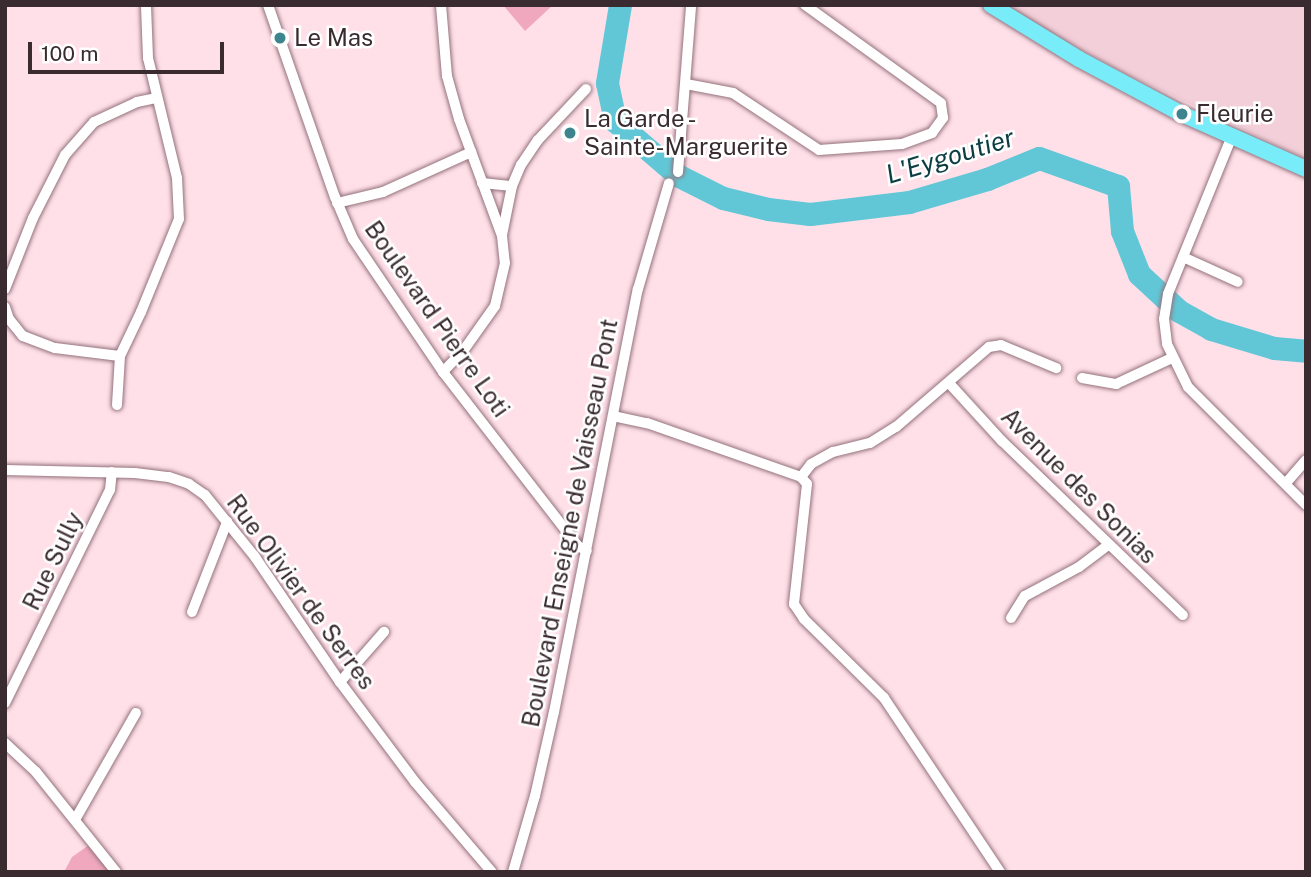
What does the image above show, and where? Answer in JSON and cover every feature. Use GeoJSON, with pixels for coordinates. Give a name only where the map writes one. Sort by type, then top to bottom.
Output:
{"type":"FeatureCollection","features":[{"type":"Feature","properties":{"kind":"main road"},"geometry":{"type":"LineString","coordinates":[[991,5],[1091,65],[1232,136],[1306,169]]}},
{"type":"Feature","properties":{"kind":"street"},"geometry":{"type":"LineString","coordinates":[[117,405],[120,356],[178,219],[177,178],[156,98],[145,27],[146,5]]}},
{"type":"Feature","properties":{"kind":"street","name":"Boulevard Pierre Loti"},"geometry":{"type":"LineString","coordinates":[[268,5],[337,203],[353,239],[443,372],[578,545],[587,551]]}},
{"type":"Feature","properties":{"kind":"street"},"geometry":{"type":"LineString","coordinates":[[441,5],[447,76],[502,236],[505,263],[495,306],[463,351],[443,372]]}},
{"type":"Feature","properties":{"kind":"street"},"geometry":{"type":"LineString","coordinates":[[678,172],[691,5]]}},
{"type":"Feature","properties":{"kind":"street"},"geometry":{"type":"LineString","coordinates":[[686,84],[733,93],[819,150],[902,144],[932,133],[943,118],[941,103],[805,5]]}},
{"type":"Feature","properties":{"kind":"street"},"geometry":{"type":"LineString","coordinates":[[502,236],[512,186],[521,165],[538,140],[586,89]]}},
{"type":"Feature","properties":{"kind":"street"},"geometry":{"type":"LineString","coordinates":[[5,289],[33,218],[65,155],[94,122],[137,102],[156,98]]}},
{"type":"Feature","properties":{"kind":"street"},"geometry":{"type":"LineString","coordinates":[[1232,136],[1168,294],[1164,319],[1172,358],[1188,387],[1212,414],[1306,505]]}},
{"type":"Feature","properties":{"kind":"street"},"geometry":{"type":"LineString","coordinates":[[337,203],[383,192],[471,152]]}},
{"type":"Feature","properties":{"kind":"street"},"geometry":{"type":"LineString","coordinates":[[482,183],[512,186]]}},
{"type":"Feature","properties":{"kind":"street","name":"Boulevard Enseigne de Vaisseau Pont"},"geometry":{"type":"LineString","coordinates":[[513,872],[536,796],[638,289],[669,183]]}},
{"type":"Feature","properties":{"kind":"street"},"geometry":{"type":"LineString","coordinates":[[1183,257],[1238,282]]}},
{"type":"Feature","properties":{"kind":"street"},"geometry":{"type":"LineString","coordinates":[[5,307],[9,319],[23,336],[55,348],[120,356]]}},
{"type":"Feature","properties":{"kind":"street"},"geometry":{"type":"LineString","coordinates":[[801,477],[811,464],[833,452],[870,443],[879,438],[949,383],[989,347],[1001,345],[1056,368]]}},
{"type":"Feature","properties":{"kind":"street"},"geometry":{"type":"LineString","coordinates":[[1082,378],[1116,384],[1172,358]]}},
{"type":"Feature","properties":{"kind":"street","name":"Avenue des Sonias"},"geometry":{"type":"LineString","coordinates":[[949,383],[1108,545],[1183,615]]}},
{"type":"Feature","properties":{"kind":"street"},"geometry":{"type":"LineString","coordinates":[[612,416],[647,423],[801,477],[807,484],[794,604],[804,619],[884,698],[1000,872]]}},
{"type":"Feature","properties":{"kind":"street"},"geometry":{"type":"LineString","coordinates":[[1286,483],[1306,460]]}},
{"type":"Feature","properties":{"kind":"street","name":"Rue Olivier de Serres"},"geometry":{"type":"LineString","coordinates":[[5,470],[112,472],[169,477],[189,484],[205,495],[255,556],[340,682],[415,782],[492,872]]}},
{"type":"Feature","properties":{"kind":"street","name":"Rue Sully"},"geometry":{"type":"LineString","coordinates":[[5,703],[110,490],[112,472]]}},
{"type":"Feature","properties":{"kind":"street"},"geometry":{"type":"LineString","coordinates":[[192,612],[227,522]]}},
{"type":"Feature","properties":{"kind":"street"},"geometry":{"type":"LineString","coordinates":[[1011,618],[1025,596],[1079,567],[1108,545]]}},
{"type":"Feature","properties":{"kind":"street"},"geometry":{"type":"LineString","coordinates":[[340,682],[384,632]]}},
{"type":"Feature","properties":{"kind":"street"},"geometry":{"type":"LineString","coordinates":[[76,818],[136,713]]}},
{"type":"Feature","properties":{"kind":"street"},"geometry":{"type":"LineString","coordinates":[[5,743],[36,772],[76,818],[116,872]]}},
{"type":"Feature","properties":{"kind":"shaded area"},"geometry":{"type":"Polygon","coordinates":[[[503,5],[553,5],[525,31],[503,5]]]}},
{"type":"Feature","properties":{"kind":"shaded area"},"geometry":{"type":"Polygon","coordinates":[[[1007,5],[1306,5],[1306,159],[1125,73],[1022,17],[1007,5]]]}},
{"type":"Feature","properties":{"kind":"shaded area"},"geometry":{"type":"Polygon","coordinates":[[[89,845],[112,872],[64,872],[72,857],[89,845]]]}},
{"type":"Feature","properties":{"kind":"waterway","name":"L'Eygoutier"},"geometry":{"type":"LineString","coordinates":[[620,5],[607,83],[615,121],[679,176],[723,198],[768,209],[810,214],[909,202],[987,179],[1039,158],[1118,186],[1122,231],[1139,274],[1179,311],[1211,329],[1274,348],[1306,351]]}},
{"type":"Feature","properties":{"kind":"place","name":"Le Mas"},"geometry":{"type":"Point","coordinates":[280,38]}},
{"type":"Feature","properties":{"kind":"place","name":"Fleurie"},"geometry":{"type":"Point","coordinates":[1182,114]}},
{"type":"Feature","properties":{"kind":"place","name":"La Garde - Sainte-Marguerite"},"geometry":{"type":"Point","coordinates":[570,133]}}]}
